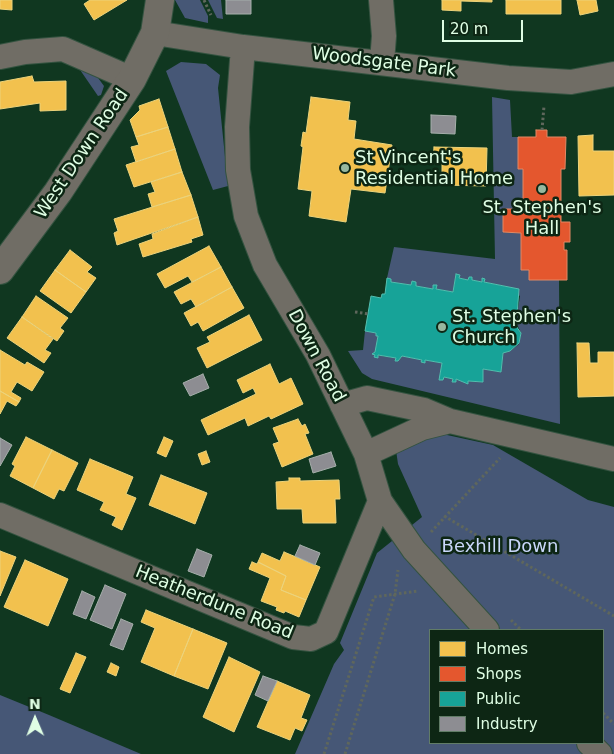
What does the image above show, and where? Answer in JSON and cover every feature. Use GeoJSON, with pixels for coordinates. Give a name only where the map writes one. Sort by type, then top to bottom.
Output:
{"type":"FeatureCollection","features":[{"type":"Feature","properties":{"kind":"street","name":"West Down Road"},"geometry":{"type":"LineString","coordinates":[[0,270],[58,192],[132,79],[154,32],[160,0]]}},
{"type":"Feature","properties":{"kind":"street"},"geometry":{"type":"LineString","coordinates":[[381,0],[384,36],[382,62]]}},
{"type":"Feature","properties":{"kind":"street","name":"Woodsgate Park"},"geometry":{"type":"LineString","coordinates":[[154,32],[243,47],[508,78],[570,82],[614,74]]}},
{"type":"Feature","properties":{"kind":"street","name":"Down Road"},"geometry":{"type":"LineString","coordinates":[[243,47],[237,127],[238,170],[246,216],[265,264],[318,355],[366,454],[380,501],[414,550],[485,629]]}},
{"type":"Feature","properties":{"kind":"street"},"geometry":{"type":"LineString","coordinates":[[0,58],[24,52],[63,48],[132,79]]}},
{"type":"Feature","properties":{"kind":"street"},"geometry":{"type":"LineString","coordinates":[[342,405],[367,398],[424,410],[450,421],[614,459]]}},
{"type":"Feature","properties":{"kind":"street"},"geometry":{"type":"LineString","coordinates":[[366,454],[422,428],[450,421]]}},
{"type":"Feature","properties":{"kind":"street","name":"Heatherdune Road"},"geometry":{"type":"LineString","coordinates":[[0,515],[294,637],[312,639],[326,632],[380,501]]}},
{"type":"Feature","properties":{"kind":"street"},"geometry":{"type":"LineString","coordinates":[[590,744],[600,754]]}},
{"type":"Feature","properties":{"kind":"path"},"geometry":{"type":"LineString","coordinates":[[355,312],[369,314]]}},
{"type":"Feature","properties":{"kind":"path"},"geometry":{"type":"LineString","coordinates":[[444,516],[614,616]]}},
{"type":"Feature","properties":{"kind":"path"},"geometry":{"type":"LineString","coordinates":[[324,754],[374,597],[423,590]]}},
{"type":"Feature","properties":{"kind":"path"},"geometry":{"type":"LineString","coordinates":[[604,714],[614,724]]}},
{"type":"Feature","properties":{"kind":"green space"},"geometry":{"type":"Polygon","coordinates":[[[175,0],[200,0],[208,16],[208,23],[185,18],[175,0]]]}},
{"type":"Feature","properties":{"kind":"green space"},"geometry":{"type":"Polygon","coordinates":[[[208,0],[221,0],[223,19],[217,18],[208,0]]]}},
{"type":"Feature","properties":{"kind":"green space"},"geometry":{"type":"Polygon","coordinates":[[[181,62],[206,64],[220,75],[218,88],[228,186],[213,190],[166,71],[181,62]]]}},
{"type":"Feature","properties":{"kind":"green space"},"geometry":{"type":"Polygon","coordinates":[[[76,64],[90,67],[104,86],[101,95],[98,96],[76,64]]]}},
{"type":"Feature","properties":{"kind":"green space"},"geometry":{"type":"Polygon","coordinates":[[[492,97],[510,100],[512,137],[518,137],[518,168],[523,169],[523,209],[503,209],[503,232],[521,233],[521,270],[529,270],[559,280],[560,424],[372,379],[362,373],[348,351],[363,350],[365,331],[376,333],[378,336],[375,355],[396,358],[395,361],[398,361],[402,356],[422,360],[421,362],[424,363],[425,360],[442,363],[440,380],[443,380],[444,377],[453,379],[452,382],[455,382],[456,379],[468,383],[468,381],[483,382],[481,378],[483,369],[501,372],[503,353],[510,351],[519,344],[521,333],[517,324],[511,319],[499,317],[500,312],[517,315],[520,296],[504,286],[484,282],[485,279],[482,279],[482,282],[472,280],[472,277],[469,277],[468,280],[459,278],[460,275],[456,274],[453,292],[436,289],[437,286],[433,285],[433,289],[416,286],[416,282],[412,281],[411,285],[391,282],[391,279],[387,278],[394,247],[495,259],[492,97]]]}},
{"type":"Feature","properties":{"kind":"green space","name":"Bexhill Down"},"geometry":{"type":"Polygon","coordinates":[[[428,435],[447,435],[493,445],[588,500],[614,507],[614,754],[295,754],[334,664],[344,650],[340,643],[377,553],[422,517],[398,464],[396,450],[428,435]]]}},
{"type":"Feature","properties":{"kind":"green space"},"geometry":{"type":"Polygon","coordinates":[[[0,695],[49,715],[141,754],[0,754],[0,695]]]}},
{"type":"Feature","properties":{"kind":"building: Homes"},"geometry":{"type":"Polygon","coordinates":[[[0,0],[12,0],[12,10],[0,9],[0,0]]]}},
{"type":"Feature","properties":{"kind":"building: Homes"},"geometry":{"type":"Polygon","coordinates":[[[90,0],[127,0],[94,20],[84,4],[90,0]]]}},
{"type":"Feature","properties":{"kind":"building: Homes"},"geometry":{"type":"Polygon","coordinates":[[[442,0],[492,0],[492,2],[461,1],[461,11],[442,10],[442,0]]]}},
{"type":"Feature","properties":{"kind":"building: Homes"},"geometry":{"type":"Polygon","coordinates":[[[506,0],[561,0],[561,14],[506,14],[506,0]]]}},
{"type":"Feature","properties":{"kind":"building: Homes"},"geometry":{"type":"Polygon","coordinates":[[[577,0],[596,0],[598,11],[580,15],[577,0]]]}},
{"type":"Feature","properties":{"kind":"building: Homes"},"geometry":{"type":"Polygon","coordinates":[[[32,76],[34,82],[66,81],[66,110],[40,111],[40,103],[0,109],[0,82],[32,76]]]}},
{"type":"Feature","properties":{"kind":"building: Homes","name":"St Vincent's Residential Home"},"geometry":{"type":"Polygon","coordinates":[[[311,97],[350,102],[348,120],[356,121],[354,139],[392,145],[385,193],[351,189],[346,222],[309,216],[312,191],[298,189],[303,147],[301,146],[303,132],[306,133],[311,97]]]}},
{"type":"Feature","properties":{"kind":"building: Homes"},"geometry":{"type":"Polygon","coordinates":[[[159,99],[168,127],[136,137],[130,120],[140,110],[139,106],[159,99]]]}},
{"type":"Feature","properties":{"kind":"building: Homes"},"geometry":{"type":"Polygon","coordinates":[[[168,127],[175,149],[136,162],[131,147],[139,145],[136,137],[168,127]]]}},
{"type":"Feature","properties":{"kind":"building: Homes"},"geometry":{"type":"Polygon","coordinates":[[[593,135],[593,151],[614,151],[614,195],[579,196],[578,136],[593,135]]]}},
{"type":"Feature","properties":{"kind":"building: Homes"},"geometry":{"type":"Polygon","coordinates":[[[434,147],[487,148],[486,186],[442,185],[442,162],[433,162],[434,147]]]}},
{"type":"Feature","properties":{"kind":"building: Homes"},"geometry":{"type":"Polygon","coordinates":[[[175,149],[182,172],[134,187],[126,165],[175,149]]]}},
{"type":"Feature","properties":{"kind":"building: Homes"},"geometry":{"type":"Polygon","coordinates":[[[182,172],[191,195],[152,207],[148,194],[155,192],[151,182],[182,172]]]}},
{"type":"Feature","properties":{"kind":"building: Homes"},"geometry":{"type":"Polygon","coordinates":[[[191,195],[198,217],[117,245],[114,233],[118,231],[114,219],[191,195]]]}},
{"type":"Feature","properties":{"kind":"building: Homes"},"geometry":{"type":"Polygon","coordinates":[[[198,217],[203,235],[191,239],[192,242],[143,257],[139,244],[153,239],[152,234],[198,217]]]}},
{"type":"Feature","properties":{"kind":"building: Homes"},"geometry":{"type":"Polygon","coordinates":[[[209,246],[221,267],[192,282],[188,276],[165,288],[157,274],[209,246]]]}},
{"type":"Feature","properties":{"kind":"building: Homes"},"geometry":{"type":"Polygon","coordinates":[[[70,250],[92,267],[87,272],[96,278],[86,292],[55,270],[70,250]]]}},
{"type":"Feature","properties":{"kind":"building: Homes"},"geometry":{"type":"Polygon","coordinates":[[[221,267],[232,287],[196,307],[191,299],[181,304],[174,292],[221,267]]]}},
{"type":"Feature","properties":{"kind":"building: Homes"},"geometry":{"type":"Polygon","coordinates":[[[55,270],[86,292],[71,313],[40,291],[55,270]]]}},
{"type":"Feature","properties":{"kind":"building: Homes"},"geometry":{"type":"Polygon","coordinates":[[[232,287],[244,308],[203,331],[198,322],[191,326],[184,313],[232,287]]]}},
{"type":"Feature","properties":{"kind":"building: Homes"},"geometry":{"type":"Polygon","coordinates":[[[36,296],[68,318],[60,328],[64,331],[57,341],[22,317],[36,296]]]}},
{"type":"Feature","properties":{"kind":"building: Homes"},"geometry":{"type":"Polygon","coordinates":[[[249,315],[262,340],[207,368],[197,348],[210,342],[207,337],[249,315]]]}},
{"type":"Feature","properties":{"kind":"building: Homes"},"geometry":{"type":"Polygon","coordinates":[[[22,317],[53,339],[45,350],[51,353],[44,363],[7,338],[22,317]]]}},
{"type":"Feature","properties":{"kind":"building: Homes"},"geometry":{"type":"Polygon","coordinates":[[[577,343],[589,343],[590,363],[598,363],[598,352],[614,352],[614,396],[578,397],[577,343]]]}},
{"type":"Feature","properties":{"kind":"building: Homes"},"geometry":{"type":"Polygon","coordinates":[[[0,350],[25,365],[27,362],[44,372],[32,391],[17,382],[11,392],[21,398],[19,402],[0,391],[0,350]]]}},
{"type":"Feature","properties":{"kind":"building: Homes"},"geometry":{"type":"Polygon","coordinates":[[[270,364],[279,384],[291,378],[303,404],[271,419],[269,416],[248,426],[245,418],[208,435],[201,420],[256,394],[253,388],[243,393],[237,380],[270,364]]]}},
{"type":"Feature","properties":{"kind":"building: Homes"},"geometry":{"type":"Polygon","coordinates":[[[0,391],[19,402],[16,406],[7,401],[0,414],[0,391]]]}},
{"type":"Feature","properties":{"kind":"building: Homes"},"geometry":{"type":"Polygon","coordinates":[[[298,419],[302,426],[305,424],[309,433],[305,434],[313,454],[282,467],[273,444],[279,442],[273,428],[298,419]]]}},
{"type":"Feature","properties":{"kind":"building: Homes"},"geometry":{"type":"Polygon","coordinates":[[[26,437],[52,450],[33,488],[10,476],[15,466],[12,464],[26,437]]]}},
{"type":"Feature","properties":{"kind":"building: Homes"},"geometry":{"type":"Polygon","coordinates":[[[164,437],[173,441],[166,457],[157,453],[164,437]]]}},
{"type":"Feature","properties":{"kind":"building: Homes"},"geometry":{"type":"Polygon","coordinates":[[[52,450],[78,463],[64,491],[59,489],[54,499],[33,488],[52,450]]]}},
{"type":"Feature","properties":{"kind":"building: Homes"},"geometry":{"type":"Polygon","coordinates":[[[206,451],[210,462],[202,465],[198,454],[206,451]]]}},
{"type":"Feature","properties":{"kind":"building: Homes"},"geometry":{"type":"Polygon","coordinates":[[[90,459],[133,477],[126,494],[136,498],[122,530],[112,525],[116,517],[100,510],[104,502],[77,490],[90,459]]]}},
{"type":"Feature","properties":{"kind":"building: Homes"},"geometry":{"type":"Polygon","coordinates":[[[161,475],[207,493],[195,524],[149,505],[161,475]]]}},
{"type":"Feature","properties":{"kind":"building: Homes"},"geometry":{"type":"Polygon","coordinates":[[[289,478],[300,478],[300,481],[339,480],[340,499],[335,499],[336,523],[303,523],[302,509],[277,509],[276,482],[289,481],[289,478]]]}},
{"type":"Feature","properties":{"kind":"building: Homes"},"geometry":{"type":"Polygon","coordinates":[[[0,551],[16,557],[0,596],[0,551]]]}},
{"type":"Feature","properties":{"kind":"building: Homes"},"geometry":{"type":"Polygon","coordinates":[[[284,552],[320,567],[306,600],[281,590],[286,576],[258,562],[262,553],[280,561],[284,552]]]}},
{"type":"Feature","properties":{"kind":"building: Homes"},"geometry":{"type":"Polygon","coordinates":[[[25,560],[68,579],[48,626],[4,607],[25,560]]]}},
{"type":"Feature","properties":{"kind":"building: Homes"},"geometry":{"type":"Polygon","coordinates":[[[252,562],[257,564],[258,562],[286,576],[281,590],[306,600],[299,617],[285,611],[284,613],[276,610],[277,607],[261,601],[270,578],[249,569],[252,562]]]}},
{"type":"Feature","properties":{"kind":"building: Homes"},"geometry":{"type":"Polygon","coordinates":[[[146,610],[193,629],[174,676],[141,662],[155,628],[141,622],[146,610]]]}},
{"type":"Feature","properties":{"kind":"building: Homes"},"geometry":{"type":"Polygon","coordinates":[[[193,629],[227,643],[208,689],[174,676],[193,629]]]}},
{"type":"Feature","properties":{"kind":"building: Homes"},"geometry":{"type":"Polygon","coordinates":[[[76,653],[86,657],[70,693],[60,689],[76,653]]]}},
{"type":"Feature","properties":{"kind":"building: Homes"},"geometry":{"type":"Polygon","coordinates":[[[229,657],[260,672],[234,732],[203,717],[229,657]]]}},
{"type":"Feature","properties":{"kind":"building: Homes"},"geometry":{"type":"Polygon","coordinates":[[[111,663],[119,667],[116,676],[107,672],[111,663]]]}},
{"type":"Feature","properties":{"kind":"building: Homes"},"geometry":{"type":"Polygon","coordinates":[[[277,681],[310,695],[301,718],[307,720],[302,731],[295,728],[290,740],[257,727],[277,681]]]}},
{"type":"Feature","properties":{"kind":"building: Shops","name":"St. Stephen's Hall"},"geometry":{"type":"Polygon","coordinates":[[[536,130],[547,130],[547,137],[566,137],[565,169],[561,169],[561,222],[570,222],[570,242],[564,242],[564,250],[567,250],[567,280],[529,280],[529,270],[521,270],[521,233],[503,232],[503,209],[523,209],[523,169],[518,169],[518,137],[536,137],[536,130]]]}},
{"type":"Feature","properties":{"kind":"building: Public","name":"St. Stephen's Church"},"geometry":{"type":"Polygon","coordinates":[[[456,274],[460,275],[459,278],[468,280],[469,277],[472,277],[472,280],[482,282],[482,278],[485,279],[484,282],[519,289],[517,315],[500,312],[499,317],[511,319],[521,333],[519,343],[510,351],[503,353],[501,372],[483,369],[483,382],[468,381],[468,384],[456,379],[456,382],[452,382],[453,379],[444,377],[443,380],[439,380],[442,363],[425,360],[425,363],[421,362],[422,360],[402,356],[398,361],[395,361],[396,358],[378,355],[378,358],[374,357],[375,355],[372,354],[375,352],[378,336],[376,336],[376,333],[365,331],[371,296],[381,298],[382,294],[385,294],[387,278],[391,279],[391,282],[411,285],[412,281],[416,282],[416,286],[433,289],[433,285],[437,285],[436,289],[453,292],[456,274]]]}},
{"type":"Feature","properties":{"kind":"building: Industry"},"geometry":{"type":"Polygon","coordinates":[[[226,0],[251,0],[251,14],[226,14],[226,0]]]}},
{"type":"Feature","properties":{"kind":"building: Industry"},"geometry":{"type":"Polygon","coordinates":[[[431,115],[456,116],[455,134],[431,133],[431,115]]]}},
{"type":"Feature","properties":{"kind":"building: Industry"},"geometry":{"type":"Polygon","coordinates":[[[203,374],[209,388],[190,396],[183,383],[203,374]]]}},
{"type":"Feature","properties":{"kind":"building: Industry"},"geometry":{"type":"Polygon","coordinates":[[[0,438],[12,445],[0,466],[0,438]]]}},
{"type":"Feature","properties":{"kind":"building: Industry"},"geometry":{"type":"Polygon","coordinates":[[[331,452],[336,466],[313,473],[309,459],[331,452]]]}},
{"type":"Feature","properties":{"kind":"building: Industry"},"geometry":{"type":"Polygon","coordinates":[[[300,545],[320,553],[315,565],[295,556],[300,545]]]}},
{"type":"Feature","properties":{"kind":"building: Industry"},"geometry":{"type":"Polygon","coordinates":[[[197,549],[212,555],[204,577],[188,571],[197,549]]]}},
{"type":"Feature","properties":{"kind":"building: Industry"},"geometry":{"type":"Polygon","coordinates":[[[105,585],[126,594],[112,629],[90,620],[105,585]]]}},
{"type":"Feature","properties":{"kind":"building: Industry"},"geometry":{"type":"Polygon","coordinates":[[[82,591],[95,597],[86,619],[73,614],[82,591]]]}},
{"type":"Feature","properties":{"kind":"building: Industry"},"geometry":{"type":"Polygon","coordinates":[[[121,619],[133,624],[123,650],[110,645],[121,619]]]}},
{"type":"Feature","properties":{"kind":"building: Industry"},"geometry":{"type":"Polygon","coordinates":[[[263,676],[277,681],[268,701],[255,695],[263,676]]]}},
{"type":"Feature","properties":{"kind":"place","name":"St Vincent's Residential Home"},"geometry":{"type":"Point","coordinates":[345,168]}},
{"type":"Feature","properties":{"kind":"place","name":"St. Stephen's Hall"},"geometry":{"type":"Point","coordinates":[542,189]}},
{"type":"Feature","properties":{"kind":"place","name":"St. Stephen's Church"},"geometry":{"type":"Point","coordinates":[442,327]}}]}
